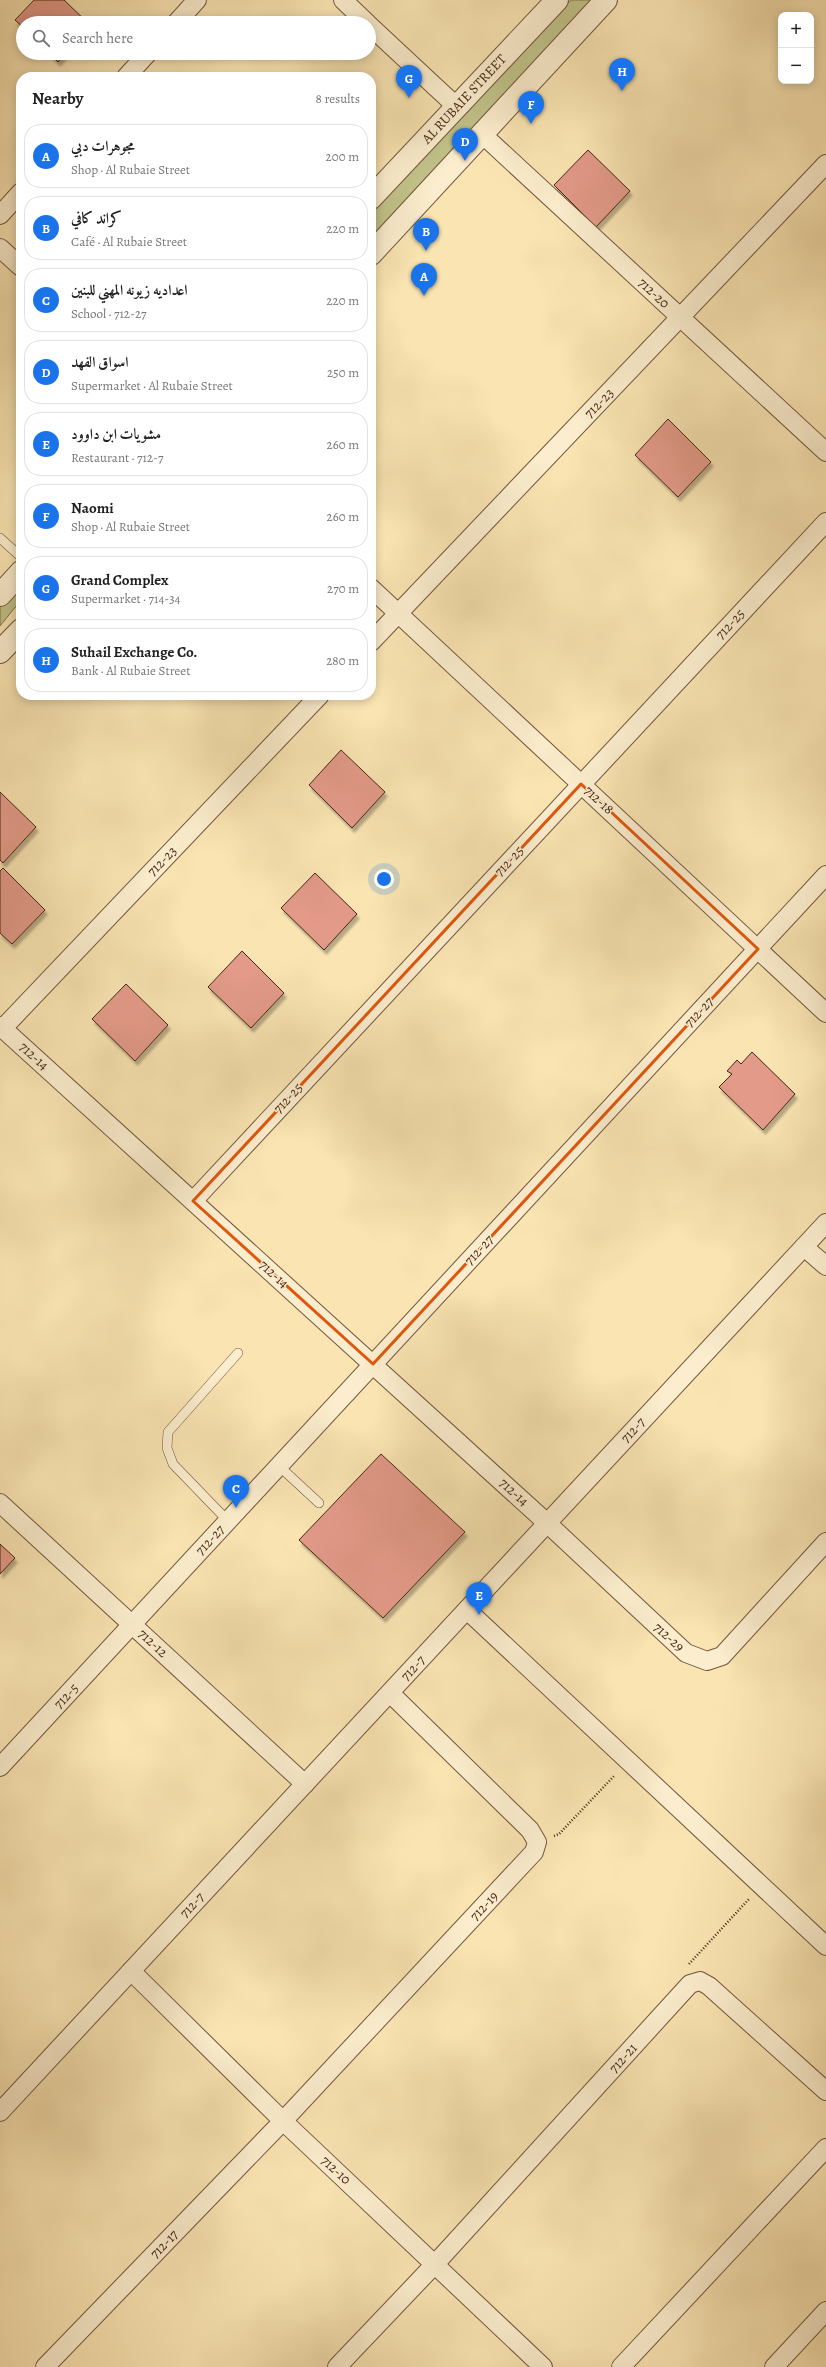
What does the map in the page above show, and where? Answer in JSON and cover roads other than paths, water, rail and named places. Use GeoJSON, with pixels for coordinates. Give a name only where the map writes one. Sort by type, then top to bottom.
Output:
{"type":"FeatureCollection","features":[{"type":"Feature","properties":{"kind":"street"},"geometry":{"type":"LineString","coordinates":[[182,16],[197,0]]}},
{"type":"Feature","properties":{"kind":"street"},"geometry":{"type":"LineString","coordinates":[[343,0],[360,16]]}},
{"type":"Feature","properties":{"kind":"street","name":"AL RUBAIE STREET"},"geometry":{"type":"LineString","coordinates":[[376,193],[557,0]]}},
{"type":"Feature","properties":{"kind":"street"},"geometry":{"type":"LineString","coordinates":[[376,249],[606,0]]}},
{"type":"Feature","properties":{"kind":"street"},"geometry":{"type":"LineString","coordinates":[[376,31],[457,107]]}},
{"type":"Feature","properties":{"kind":"street"},"geometry":{"type":"LineString","coordinates":[[131,72],[142,60]]}},
{"type":"Feature","properties":{"kind":"street","name":"712-20"},"geometry":{"type":"LineString","coordinates":[[482,134],[826,452]]}},
{"type":"Feature","properties":{"kind":"street","name":"712-23"},"geometry":{"type":"LineString","coordinates":[[376,637],[826,164]]}},
{"type":"Feature","properties":{"kind":"street"},"geometry":{"type":"LineString","coordinates":[[0,215],[16,197]]}},
{"type":"Feature","properties":{"kind":"street"},"geometry":{"type":"LineString","coordinates":[[0,248],[16,262]]}},
{"type":"Feature","properties":{"kind":"street","name":"712-25"},"geometry":{"type":"LineString","coordinates":[[193,1200],[826,522]]}},
{"type":"Feature","properties":{"kind":"street"},"geometry":{"type":"LineString","coordinates":[[0,595],[16,577]]}},
{"type":"Feature","properties":{"kind":"street","name":"712-18"},"geometry":{"type":"LineString","coordinates":[[376,593],[826,1013]]}},
{"type":"Feature","properties":{"kind":"street"},"geometry":{"type":"LineString","coordinates":[[0,652],[16,635]]}},
{"type":"Feature","properties":{"kind":"street","name":"712-23"},"geometry":{"type":"LineString","coordinates":[[2,1027],[315,700]]}},
{"type":"Feature","properties":{"kind":"street","name":"712-27"},"geometry":{"type":"LineString","coordinates":[[132,1624],[826,875]]}},
{"type":"Feature","properties":{"kind":"street","name":"712-14"},"geometry":{"type":"LineString","coordinates":[[2,1027],[548,1523]]}},
{"type":"Feature","properties":{"kind":"street","name":"712-7"},"geometry":{"type":"LineString","coordinates":[[0,2112],[826,1223]]}},
{"type":"Feature","properties":{"kind":"street"},"geometry":{"type":"LineString","coordinates":[[804,1247],[826,1266]]}},
{"type":"Feature","properties":{"kind":"street","name":"712-12"},"geometry":{"type":"LineString","coordinates":[[0,1503],[305,1784]]}},
{"type":"Feature","properties":{"kind":"street","name":"712-29"},"geometry":{"type":"LineString","coordinates":[[548,1523],[686,1653],[708,1661],[722,1656],[826,1542]]}},
{"type":"Feature","properties":{"kind":"street"},"geometry":{"type":"LineString","coordinates":[[466,1610],[826,1946]]}},
{"type":"Feature","properties":{"kind":"street","name":"712-5"},"geometry":{"type":"LineString","coordinates":[[0,1767],[132,1624]]}},
{"type":"Feature","properties":{"kind":"street","name":"712-19"},"geometry":{"type":"LineString","coordinates":[[284,2121],[534,1852],[537,1842],[530,1830],[390,1693]]}},
{"type":"Feature","properties":{"kind":"street","name":"712-10"},"geometry":{"type":"LineString","coordinates":[[131,1971],[284,2121],[543,2367]]}},
{"type":"Feature","properties":{"kind":"street","name":"712-21"},"geometry":{"type":"LineString","coordinates":[[435,2264],[690,1984],[700,1981],[709,1986],[826,2091]]}},
{"type":"Feature","properties":{"kind":"street","name":"712-17"},"geometry":{"type":"LineString","coordinates":[[45,2367],[284,2121]]}},
{"type":"Feature","properties":{"kind":"street"},"geometry":{"type":"LineString","coordinates":[[621,2367],[826,2148]]}},
{"type":"Feature","properties":{"kind":"street"},"geometry":{"type":"LineString","coordinates":[[337,2367],[435,2264]]}},
{"type":"Feature","properties":{"kind":"street"},"geometry":{"type":"LineString","coordinates":[[774,2367],[826,2311]]}},
{"type":"Feature","properties":{"kind":"lane"},"geometry":{"type":"LineString","coordinates":[[0,538],[16,552]]}},
{"type":"Feature","properties":{"kind":"lane"},"geometry":{"type":"LineString","coordinates":[[228,1521],[173,1464],[167,1448],[168,1432],[238,1353]]}},
{"type":"Feature","properties":{"kind":"lane"},"geometry":{"type":"LineString","coordinates":[[279,1466],[319,1503]]}},
{"type":"Feature","properties":{"kind":"place","name":"Suhail Exchange Co."},"geometry":{"type":"Point","coordinates":[622,91]}},
{"type":"Feature","properties":{"kind":"place","name":"Grand Complex"},"geometry":{"type":"Point","coordinates":[409,98]}},
{"type":"Feature","properties":{"kind":"place","name":"Naomi"},"geometry":{"type":"Point","coordinates":[531,124]}},
{"type":"Feature","properties":{"kind":"place","name":"اسواق الفهد"},"geometry":{"type":"Point","coordinates":[465,161]}},
{"type":"Feature","properties":{"kind":"place","name":"كراند كافي"},"geometry":{"type":"Point","coordinates":[426,251]}},
{"type":"Feature","properties":{"kind":"place","name":"مجوهرات دبي"},"geometry":{"type":"Point","coordinates":[424,296]}},
{"type":"Feature","properties":{"kind":"place","name":"اعداديه زيونه المهني للبنين"},"geometry":{"type":"Point","coordinates":[236,1508]}},
{"type":"Feature","properties":{"kind":"place","name":"مشويات ابن داوود"},"geometry":{"type":"Point","coordinates":[479,1615]}}]}
